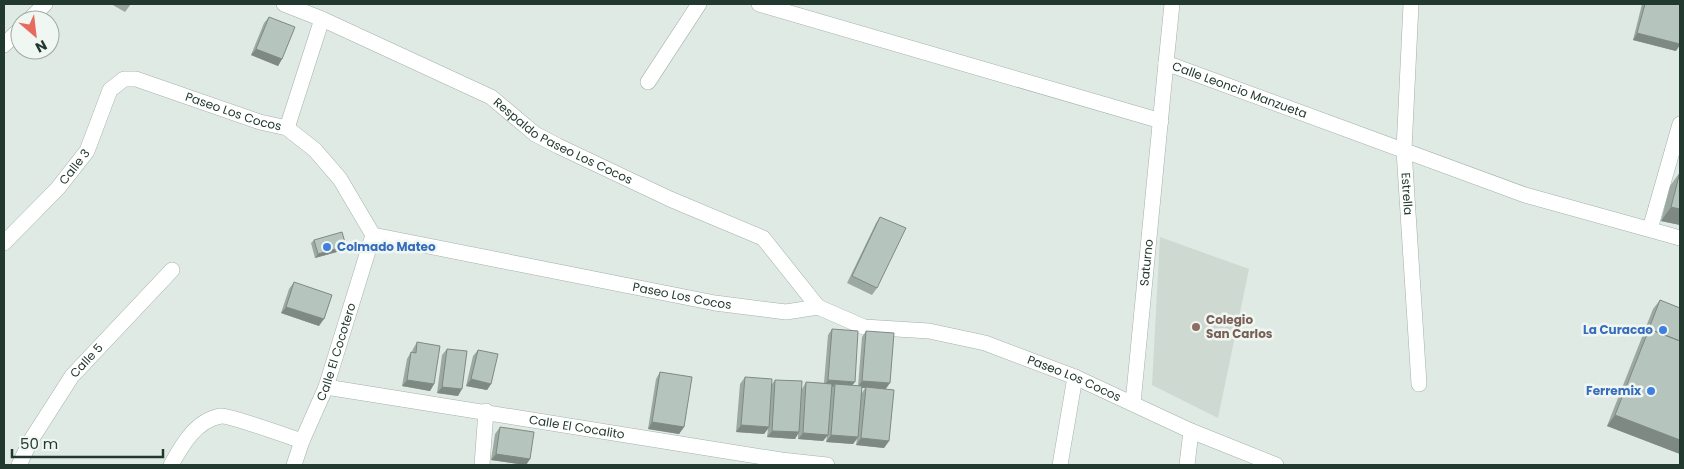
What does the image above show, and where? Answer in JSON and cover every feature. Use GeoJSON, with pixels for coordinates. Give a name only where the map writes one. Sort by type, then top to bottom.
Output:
{"type":"FeatureCollection","features":[{"type":"Feature","properties":{"kind":"street","name":"Respaldo Paseo Los Cocos"},"geometry":{"type":"LineString","coordinates":[[284,4],[322,19],[491,96],[535,134],[670,199],[763,238],[818,307]]}},
{"type":"Feature","properties":{"kind":"street"},"geometry":{"type":"LineString","coordinates":[[648,82],[699,4]]}},
{"type":"Feature","properties":{"kind":"street"},"geometry":{"type":"LineString","coordinates":[[760,4],[1161,121]]}},
{"type":"Feature","properties":{"kind":"street"},"geometry":{"type":"LineString","coordinates":[[1166,63],[1172,4]]}},
{"type":"Feature","properties":{"kind":"street","name":"Estrella"},"geometry":{"type":"LineString","coordinates":[[1411,4],[1404,150],[1419,384]]}},
{"type":"Feature","properties":{"kind":"street"},"geometry":{"type":"LineString","coordinates":[[287,128],[322,19]]}},
{"type":"Feature","properties":{"kind":"street","name":"Calle Leoncio Manzueta"},"geometry":{"type":"LineString","coordinates":[[1161,121],[1166,63],[1525,196],[1680,238]]}},
{"type":"Feature","properties":{"kind":"street","name":"Paseo Los Cocos"},"geometry":{"type":"LineString","coordinates":[[124,79],[136,79],[260,122],[287,128],[315,150],[340,179],[373,235],[716,303],[786,312],[818,307],[864,327],[929,331],[985,343],[1075,377],[1191,431],[1276,465]]}},
{"type":"Feature","properties":{"kind":"street","name":"Calle 3"},"geometry":{"type":"LineString","coordinates":[[4,243],[58,188],[87,151],[110,90],[124,79]]}},
{"type":"Feature","properties":{"kind":"street","name":"Saturno"},"geometry":{"type":"LineString","coordinates":[[1134,403],[1161,121]]}},
{"type":"Feature","properties":{"kind":"street"},"geometry":{"type":"LineString","coordinates":[[1650,229],[1680,124]]}},
{"type":"Feature","properties":{"kind":"street","name":"Calle El Cocotero"},"geometry":{"type":"LineString","coordinates":[[294,465],[302,441],[326,387],[373,235]]}},
{"type":"Feature","properties":{"kind":"street","name":"Calle 5"},"geometry":{"type":"LineString","coordinates":[[19,465],[31,440],[72,376],[172,270]]}},
{"type":"Feature","properties":{"kind":"street"},"geometry":{"type":"LineString","coordinates":[[1060,465],[1075,377]]}},
{"type":"Feature","properties":{"kind":"street","name":"Calle El Cocalito"},"geometry":{"type":"LineString","coordinates":[[326,387],[486,411],[781,460],[827,465]]}},
{"type":"Feature","properties":{"kind":"street"},"geometry":{"type":"LineString","coordinates":[[482,465],[486,411]]}},
{"type":"Feature","properties":{"kind":"street"},"geometry":{"type":"LineString","coordinates":[[171,465],[180,447],[200,425],[223,416],[302,441]]}},
{"type":"Feature","properties":{"kind":"street"},"geometry":{"type":"LineString","coordinates":[[1187,465],[1191,431]]}},
{"type":"Feature","properties":{"kind":"shaded area","name":"Colegio San Carlos"},"geometry":{"type":"Polygon","coordinates":[[[1160,237],[1249,269],[1218,418],[1152,385],[1160,237]]]}},
{"type":"Feature","properties":{"kind":"building"},"geometry":{"type":"Polygon","coordinates":[[[1645,4],[1680,4],[1680,44],[1637,33],[1645,4]]]}},
{"type":"Feature","properties":{"kind":"building"},"geometry":{"type":"Polygon","coordinates":[[[269,17],[295,27],[282,59],[256,49],[269,17]]]}},
{"type":"Feature","properties":{"kind":"building"},"geometry":{"type":"Polygon","coordinates":[[[1680,172],[1680,209],[1671,207],[1680,172]]]}},
{"type":"Feature","properties":{"kind":"building"},"geometry":{"type":"Polygon","coordinates":[[[880,217],[906,228],[877,288],[852,276],[880,217]]]}},
{"type":"Feature","properties":{"kind":"building","name":"Colmado Mateo"},"geometry":{"type":"Polygon","coordinates":[[[342,232],[346,246],[318,254],[314,240],[342,232]]]}},
{"type":"Feature","properties":{"kind":"building"},"geometry":{"type":"Polygon","coordinates":[[[294,282],[332,295],[324,319],[286,307],[294,282]]]}},
{"type":"Feature","properties":{"kind":"building"},"geometry":{"type":"Polygon","coordinates":[[[1660,300],[1680,308],[1680,341],[1649,329],[1648,331],[1660,300]]]}},
{"type":"Feature","properties":{"kind":"building"},"geometry":{"type":"Polygon","coordinates":[[[832,329],[858,331],[855,382],[828,380],[832,329]]]}},
{"type":"Feature","properties":{"kind":"building","name":"Ferremix"},"geometry":{"type":"Polygon","coordinates":[[[1649,329],[1680,341],[1680,440],[1615,415],[1649,329]]]}},
{"type":"Feature","properties":{"kind":"building"},"geometry":{"type":"Polygon","coordinates":[[[866,331],[894,333],[890,383],[862,381],[866,331]]]}},
{"type":"Feature","properties":{"kind":"building"},"geometry":{"type":"Polygon","coordinates":[[[417,342],[440,346],[434,384],[407,380],[411,352],[416,353],[417,342]]]}},
{"type":"Feature","properties":{"kind":"building"},"geometry":{"type":"Polygon","coordinates":[[[447,349],[467,351],[462,389],[442,387],[447,349]]]}},
{"type":"Feature","properties":{"kind":"building"},"geometry":{"type":"Polygon","coordinates":[[[478,350],[498,354],[491,384],[471,379],[478,350]]]}},
{"type":"Feature","properties":{"kind":"building"},"geometry":{"type":"Polygon","coordinates":[[[660,372],[692,377],[684,427],[652,422],[660,372]]]}},
{"type":"Feature","properties":{"kind":"building"},"geometry":{"type":"Polygon","coordinates":[[[745,377],[772,379],[769,427],[741,425],[745,377]]]}},
{"type":"Feature","properties":{"kind":"building"},"geometry":{"type":"Polygon","coordinates":[[[775,380],[802,381],[799,432],[772,431],[775,380]]]}},
{"type":"Feature","properties":{"kind":"building"},"geometry":{"type":"Polygon","coordinates":[[[806,382],[832,384],[828,435],[803,433],[806,382]]]}},
{"type":"Feature","properties":{"kind":"building"},"geometry":{"type":"Polygon","coordinates":[[[835,384],[862,386],[858,437],[831,435],[835,384]]]}},
{"type":"Feature","properties":{"kind":"building"},"geometry":{"type":"Polygon","coordinates":[[[866,387],[894,390],[889,441],[861,438],[866,387]]]}},
{"type":"Feature","properties":{"kind":"building"},"geometry":{"type":"Polygon","coordinates":[[[500,427],[534,432],[530,459],[496,454],[500,427]]]}},
{"type":"Feature","properties":{"kind":"place","name":"Colmado Mateo"},"geometry":{"type":"Point","coordinates":[327,247]}},
{"type":"Feature","properties":{"kind":"place","name":"Colegio San Carlos"},"geometry":{"type":"Point","coordinates":[1196,327]}},
{"type":"Feature","properties":{"kind":"place","name":"La Curacao"},"geometry":{"type":"Point","coordinates":[1663,330]}},
{"type":"Feature","properties":{"kind":"place","name":"Ferremix"},"geometry":{"type":"Point","coordinates":[1651,391]}}]}
